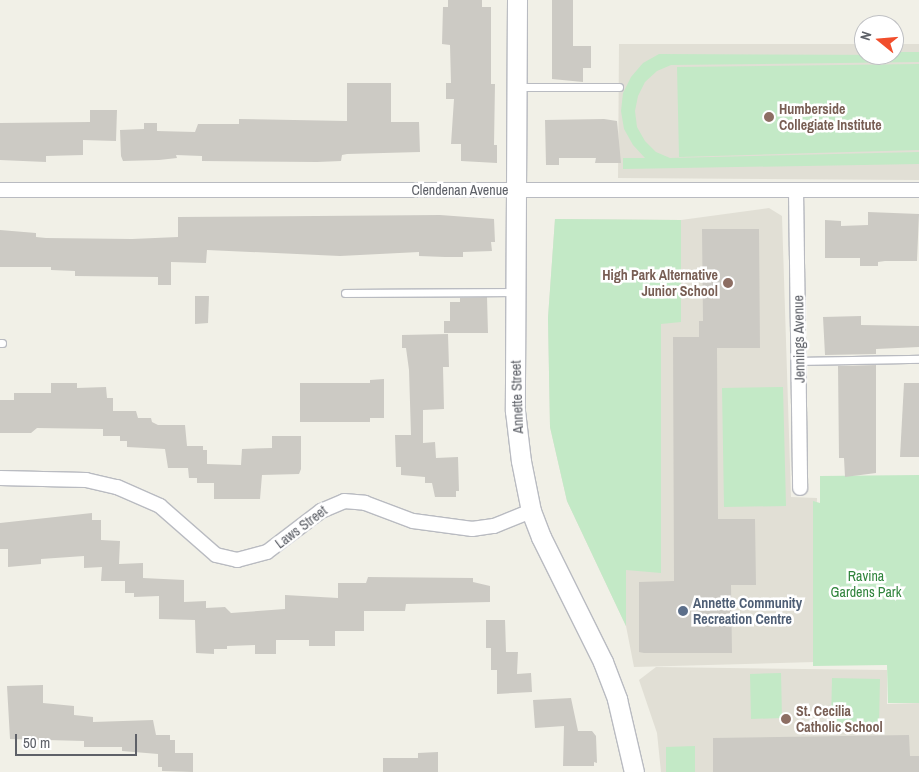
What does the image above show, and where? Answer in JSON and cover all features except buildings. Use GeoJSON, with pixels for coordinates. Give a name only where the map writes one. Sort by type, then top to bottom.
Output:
{"type":"FeatureCollection","features":[{"type":"Feature","properties":{"kind":"street","name":"Annette Street"},"geometry":{"type":"LineString","coordinates":[[517,0],[515,411],[531,511],[555,570],[612,685],[625,724],[634,772]]}},
{"type":"Feature","properties":{"kind":"street","name":"Clendenan Avenue"},"geometry":{"type":"LineString","coordinates":[[0,190],[919,190]]}},
{"type":"Feature","properties":{"kind":"street","name":"Jennings Avenue"},"geometry":{"type":"LineString","coordinates":[[796,190],[800,488]]}},
{"type":"Feature","properties":{"kind":"street","name":"Laws Street"},"geometry":{"type":"LineString","coordinates":[[0,478],[86,480],[117,487],[160,506],[216,556],[236,560],[267,552],[329,505],[344,501],[365,503],[413,521],[472,529],[494,526],[531,511]]}},
{"type":"Feature","properties":{"kind":"lane"},"geometry":{"type":"LineString","coordinates":[[516,86],[619,88]]}},
{"type":"Feature","properties":{"kind":"lane"},"geometry":{"type":"LineString","coordinates":[[345,293],[515,292]]}},
{"type":"Feature","properties":{"kind":"lane"},"geometry":{"type":"LineString","coordinates":[[799,361],[919,359]]}},
{"type":"Feature","properties":{"kind":"shaded area","name":"Humberside Collegiate Institute"},"geometry":{"type":"Polygon","coordinates":[[[619,44],[854,44],[854,65],[904,65],[904,44],[919,44],[919,180],[618,178],[619,44]]]}},
{"type":"Feature","properties":{"kind":"shaded area"},"geometry":{"type":"Polygon","coordinates":[[[769,208],[782,216],[791,497],[817,498],[815,662],[634,667],[626,626],[567,501],[550,427],[548,318],[555,219],[681,220],[769,208]]]}},
{"type":"Feature","properties":{"kind":"shaded area","name":"St. Cecilia Catholic School"},"geometry":{"type":"Polygon","coordinates":[[[656,667],[887,670],[887,704],[919,703],[919,772],[661,772],[657,733],[639,680],[656,667]]]}},
{"type":"Feature","properties":{"kind":"green space"},"geometry":{"type":"Polygon","coordinates":[[[904,52],[919,52],[919,62],[904,62],[904,52]]]}},
{"type":"Feature","properties":{"kind":"green space"},"geometry":{"type":"Polygon","coordinates":[[[659,54],[854,55],[854,63],[671,65],[657,71],[645,82],[638,96],[635,111],[637,127],[645,141],[656,152],[670,158],[919,152],[919,164],[623,169],[623,158],[645,158],[633,145],[624,129],[621,111],[623,93],[631,77],[643,63],[659,54]]]}},
{"type":"Feature","properties":{"kind":"green space"},"geometry":{"type":"Polygon","coordinates":[[[919,64],[919,150],[679,157],[677,67],[919,64]]]}},
{"type":"Feature","properties":{"kind":"green space"},"geometry":{"type":"Polygon","coordinates":[[[555,219],[681,220],[681,322],[661,324],[661,573],[626,570],[626,626],[567,501],[550,427],[548,318],[555,219]]]}},
{"type":"Feature","properties":{"kind":"green space"},"geometry":{"type":"Polygon","coordinates":[[[783,387],[786,506],[724,507],[722,388],[783,387]]]}},
{"type":"Feature","properties":{"kind":"green space","name":"Ravina Gardens Park"},"geometry":{"type":"Polygon","coordinates":[[[919,475],[919,703],[888,703],[887,665],[813,666],[813,501],[820,503],[820,476],[919,475]]]}},
{"type":"Feature","properties":{"kind":"green space"},"geometry":{"type":"Polygon","coordinates":[[[781,673],[782,718],[751,719],[750,674],[781,673]]]}},
{"type":"Feature","properties":{"kind":"green space"},"geometry":{"type":"Polygon","coordinates":[[[832,678],[880,679],[879,724],[831,723],[832,678]]]}},
{"type":"Feature","properties":{"kind":"green space"},"geometry":{"type":"Polygon","coordinates":[[[695,746],[695,772],[666,772],[666,747],[695,746]]]}},
{"type":"Feature","properties":{"kind":"place","name":"Humberside Collegiate Institute"},"geometry":{"type":"Point","coordinates":[769,117]}},
{"type":"Feature","properties":{"kind":"place","name":"High Park Alternative Junior School"},"geometry":{"type":"Point","coordinates":[728,283]}},
{"type":"Feature","properties":{"kind":"place","name":"Annette Community Recreation Centre"},"geometry":{"type":"Point","coordinates":[683,611]}},
{"type":"Feature","properties":{"kind":"place","name":"St. Cecilia Catholic School"},"geometry":{"type":"Point","coordinates":[786,719]}}]}
